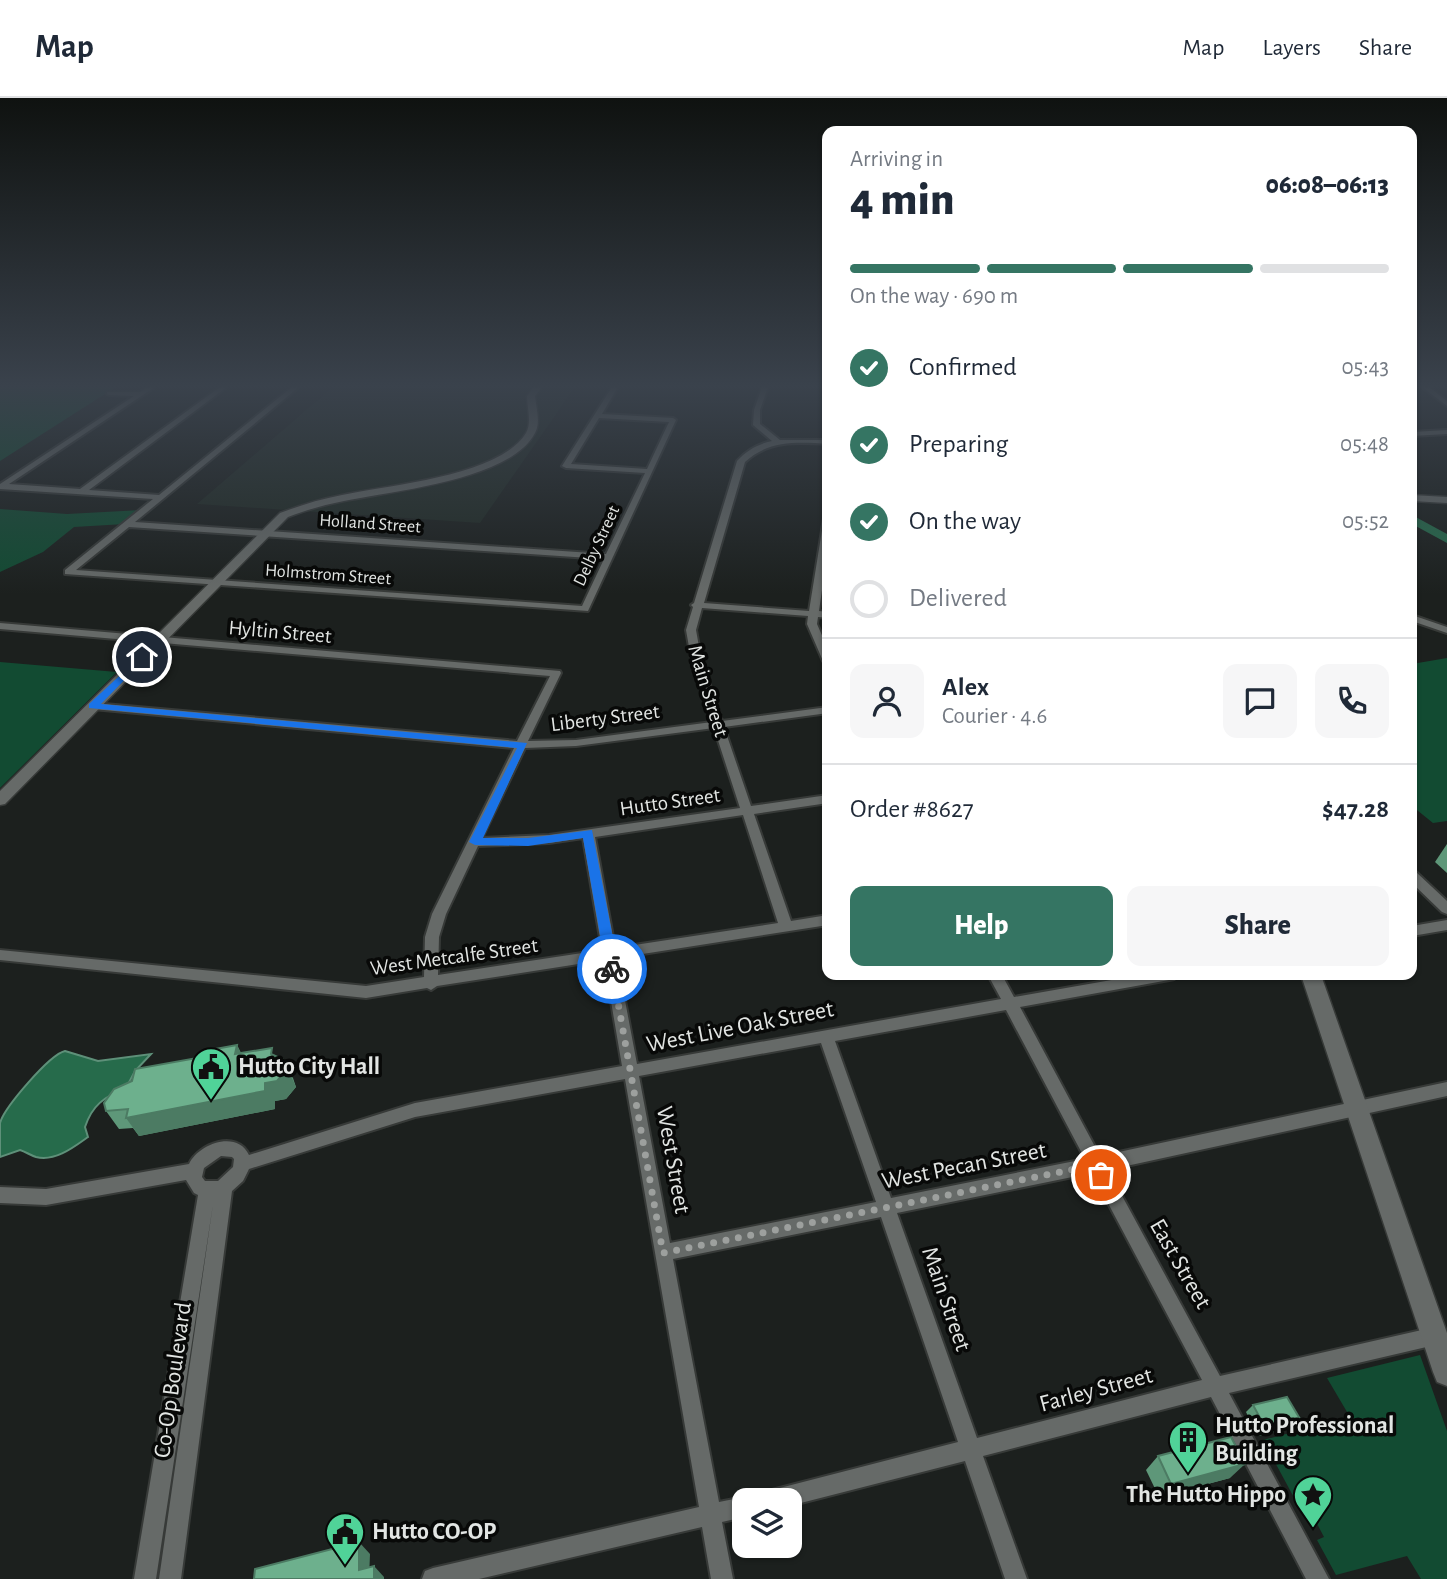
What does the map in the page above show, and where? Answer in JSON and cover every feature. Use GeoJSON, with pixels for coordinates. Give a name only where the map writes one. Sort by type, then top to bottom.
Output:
{"type":"FeatureCollection","features":[{"type":"Feature","properties":{"kind":"main road"},"geometry":{"type":"LineString","coordinates":[[1313,980],[1447,1372]]}},
{"type":"Feature","properties":{"kind":"street"},"geometry":{"type":"LineString","coordinates":[[1,487],[47,456]]}},
{"type":"Feature","properties":{"kind":"street"},"geometry":{"type":"LineString","coordinates":[[81,492],[130,456]]}},
{"type":"Feature","properties":{"kind":"street"},"geometry":{"type":"LineString","coordinates":[[127,524],[211,456]]}},
{"type":"Feature","properties":{"kind":"street"},"geometry":{"type":"LineString","coordinates":[[0,800],[284,515],[302,506],[335,497],[442,480],[504,456]]}},
{"type":"Feature","properties":{"kind":"street"},"geometry":{"type":"LineString","coordinates":[[572,456],[566,466],[649,471]]}},
{"type":"Feature","properties":{"kind":"street","name":"Delby Street"},"geometry":{"type":"LineString","coordinates":[[585,609],[656,456]]}},
{"type":"Feature","properties":{"kind":"street","name":"Main Street"},"geometry":{"type":"LineString","coordinates":[[746,456],[741,461],[696,605],[691,642],[786,927]]}},
{"type":"Feature","properties":{"kind":"street"},"geometry":{"type":"LineString","coordinates":[[1,487],[160,497]]}},
{"type":"Feature","properties":{"kind":"street"},"geometry":{"type":"LineString","coordinates":[[1417,498],[1447,500]]}},
{"type":"Feature","properties":{"kind":"street","name":"Holland Street"},"geometry":{"type":"LineString","coordinates":[[127,524],[610,556]]}},
{"type":"Feature","properties":{"kind":"street","name":"Holmstrom Street"},"geometry":{"type":"LineString","coordinates":[[127,524],[68,572],[585,609]]}},
{"type":"Feature","properties":{"kind":"street"},"geometry":{"type":"LineString","coordinates":[[822,572],[813,614],[813,632],[822,650]]}},
{"type":"Feature","properties":{"kind":"street"},"geometry":{"type":"LineString","coordinates":[[696,605],[822,615]]}},
{"type":"Feature","properties":{"kind":"street"},"geometry":{"type":"LineString","coordinates":[[1417,620],[1447,630]]}},
{"type":"Feature","properties":{"kind":"street","name":"Hyltin Street"},"geometry":{"type":"LineString","coordinates":[[0,626],[556,673],[523,745]]}},
{"type":"Feature","properties":{"kind":"street","name":"Liberty Street"},"geometry":{"type":"LineString","coordinates":[[93,706],[523,745],[576,743],[822,711]]}},
{"type":"Feature","properties":{"kind":"street"},"geometry":{"type":"LineString","coordinates":[[431,984],[432,937],[439,914],[523,745]]}},
{"type":"Feature","properties":{"kind":"street","name":"Hutto Street"},"geometry":{"type":"LineString","coordinates":[[475,842],[528,842],[822,800]]}},
{"type":"Feature","properties":{"kind":"street","name":"West Street"},"geometry":{"type":"LineString","coordinates":[[588,833],[722,1579]]}},
{"type":"Feature","properties":{"kind":"street"},"geometry":{"type":"LineString","coordinates":[[1417,880],[1447,909]]}},
{"type":"Feature","properties":{"kind":"street","name":"West Metcalfe Street"},"geometry":{"type":"LineString","coordinates":[[0,955],[340,991],[394,990],[822,921]]}},
{"type":"Feature","properties":{"kind":"street"},"geometry":{"type":"LineString","coordinates":[[1417,930],[1447,925]]}},
{"type":"Feature","properties":{"kind":"street","name":"East Street"},"geometry":{"type":"LineString","coordinates":[[998,980],[1318,1579]]}},
{"type":"Feature","properties":{"kind":"street","name":"West Live Oak Street"},"geometry":{"type":"LineString","coordinates":[[243,1164],[389,1116],[1141,980]]}},
{"type":"Feature","properties":{"kind":"street","name":"Main Street"},"geometry":{"type":"LineString","coordinates":[[826,1035],[1016,1579]]}},
{"type":"Feature","properties":{"kind":"street","name":"West Pecan Street"},"geometry":{"type":"LineString","coordinates":[[663,1253],[1095,1165],[1447,1089]]}},
{"type":"Feature","properties":{"kind":"street"},"geometry":{"type":"LineString","coordinates":[[218,1149],[239,1152],[243,1164],[237,1177],[216,1189],[195,1184],[194,1171],[203,1157],[218,1149]]}},
{"type":"Feature","properties":{"kind":"street"},"geometry":{"type":"LineString","coordinates":[[0,1195],[46,1197],[194,1171]]}},
{"type":"Feature","properties":{"kind":"street","name":"Co-Op Boulevard"},"geometry":{"type":"LineString","coordinates":[[170,1579],[201,1352],[216,1189]]}},
{"type":"Feature","properties":{"kind":"street","name":"Co-Op Boulevard"},"geometry":{"type":"LineString","coordinates":[[145,1579],[181,1356],[216,1189]]}},
{"type":"Feature","properties":{"kind":"street","name":"Farley Street"},"geometry":{"type":"LineString","coordinates":[[802,1493],[1217,1386],[1434,1336]]}},
{"type":"Feature","properties":{"kind":"street"},"geometry":{"type":"LineString","coordinates":[[181,1356],[201,1352]]}},
{"type":"Feature","properties":{"kind":"street"},"geometry":{"type":"LineString","coordinates":[[433,1579],[732,1510]]}},
{"type":"Feature","properties":{"kind":"shaded area"},"geometry":{"type":"Polygon","coordinates":[[[253,456],[527,456],[480,523],[197,504],[253,456]]]}},
{"type":"Feature","properties":{"kind":"shaded area"},"geometry":{"type":"Polygon","coordinates":[[[0,509],[67,514],[142,510],[125,524],[74,527],[43,552],[0,572],[0,509]]]}},
{"type":"Feature","properties":{"kind":"shaded area"},"geometry":{"type":"Polygon","coordinates":[[[1447,658],[1447,821],[1433,823],[1417,810],[1417,663],[1447,658]]]}},
{"type":"Feature","properties":{"kind":"shaded area"},"geometry":{"type":"Polygon","coordinates":[[[0,662],[117,672],[0,788],[0,662]]]}},
{"type":"Feature","properties":{"kind":"shaded area"},"geometry":{"type":"Polygon","coordinates":[[[65,1051],[98,1061],[151,1054],[135,1071],[125,1090],[111,1095],[95,1108],[85,1127],[88,1137],[77,1145],[50,1157],[36,1157],[20,1150],[0,1157],[0,1123],[3,1116],[38,1072],[65,1051]]]}},
{"type":"Feature","properties":{"kind":"shaded area"},"geometry":{"type":"Polygon","coordinates":[[[1420,1355],[1447,1431],[1447,1579],[1421,1579],[1407,1556],[1336,1575],[1317,1540],[1324,1537],[1314,1518],[1306,1520],[1263,1440],[1350,1417],[1327,1378],[1420,1355]]]}},
{"type":"Feature","properties":{"kind":"building"},"geometry":{"type":"Polygon","coordinates":[[[237,1045],[235,1054],[272,1048],[271,1054],[284,1060],[287,1069],[277,1081],[265,1083],[265,1091],[126,1118],[128,1109],[106,1111],[104,1103],[114,1089],[132,1081],[135,1069],[203,1057],[204,1051],[237,1045]]]}},
{"type":"Feature","properties":{"kind":"building"},"geometry":{"type":"Polygon","coordinates":[[[1287,1397],[1300,1419],[1266,1429],[1253,1405],[1287,1397]]]}},
{"type":"Feature","properties":{"kind":"building"},"geometry":{"type":"Polygon","coordinates":[[[1231,1437],[1245,1464],[1171,1484],[1158,1456],[1231,1437]]]}},
{"type":"Feature","properties":{"kind":"building"},"geometry":{"type":"Polygon","coordinates":[[[359,1542],[359,1570],[374,1566],[374,1579],[254,1579],[255,1569],[359,1542]]]}},
{"type":"Feature","properties":{"kind":"waterway"},"geometry":{"type":"LineString","coordinates":[[1417,522],[1447,539]]}},
{"type":"Feature","properties":{"kind":"way so far"},"geometry":{"type":"LineString","coordinates":[[612,969],[663,1253],[1095,1165],[1101,1175]]}},
{"type":"Feature","properties":{"kind":"place","name":"Hutto City Hall"},"geometry":{"type":"Point","coordinates":[211,1101]}},
{"type":"Feature","properties":{"kind":"place","name":"Hutto Professional Building"},"geometry":{"type":"Point","coordinates":[1188,1474]}},
{"type":"Feature","properties":{"kind":"place","name":"The Hutto Hippo"},"geometry":{"type":"Point","coordinates":[1313,1529]}},
{"type":"Feature","properties":{"kind":"place","name":"Hutto CO-OP"},"geometry":{"type":"Point","coordinates":[345,1566]}},
{"type":"Feature","properties":{"kind":"route"},"geometry":{"type":"LineString","coordinates":[[142,657],[93,706],[523,745],[475,842],[528,842],[588,833],[612,969]]}}]}
